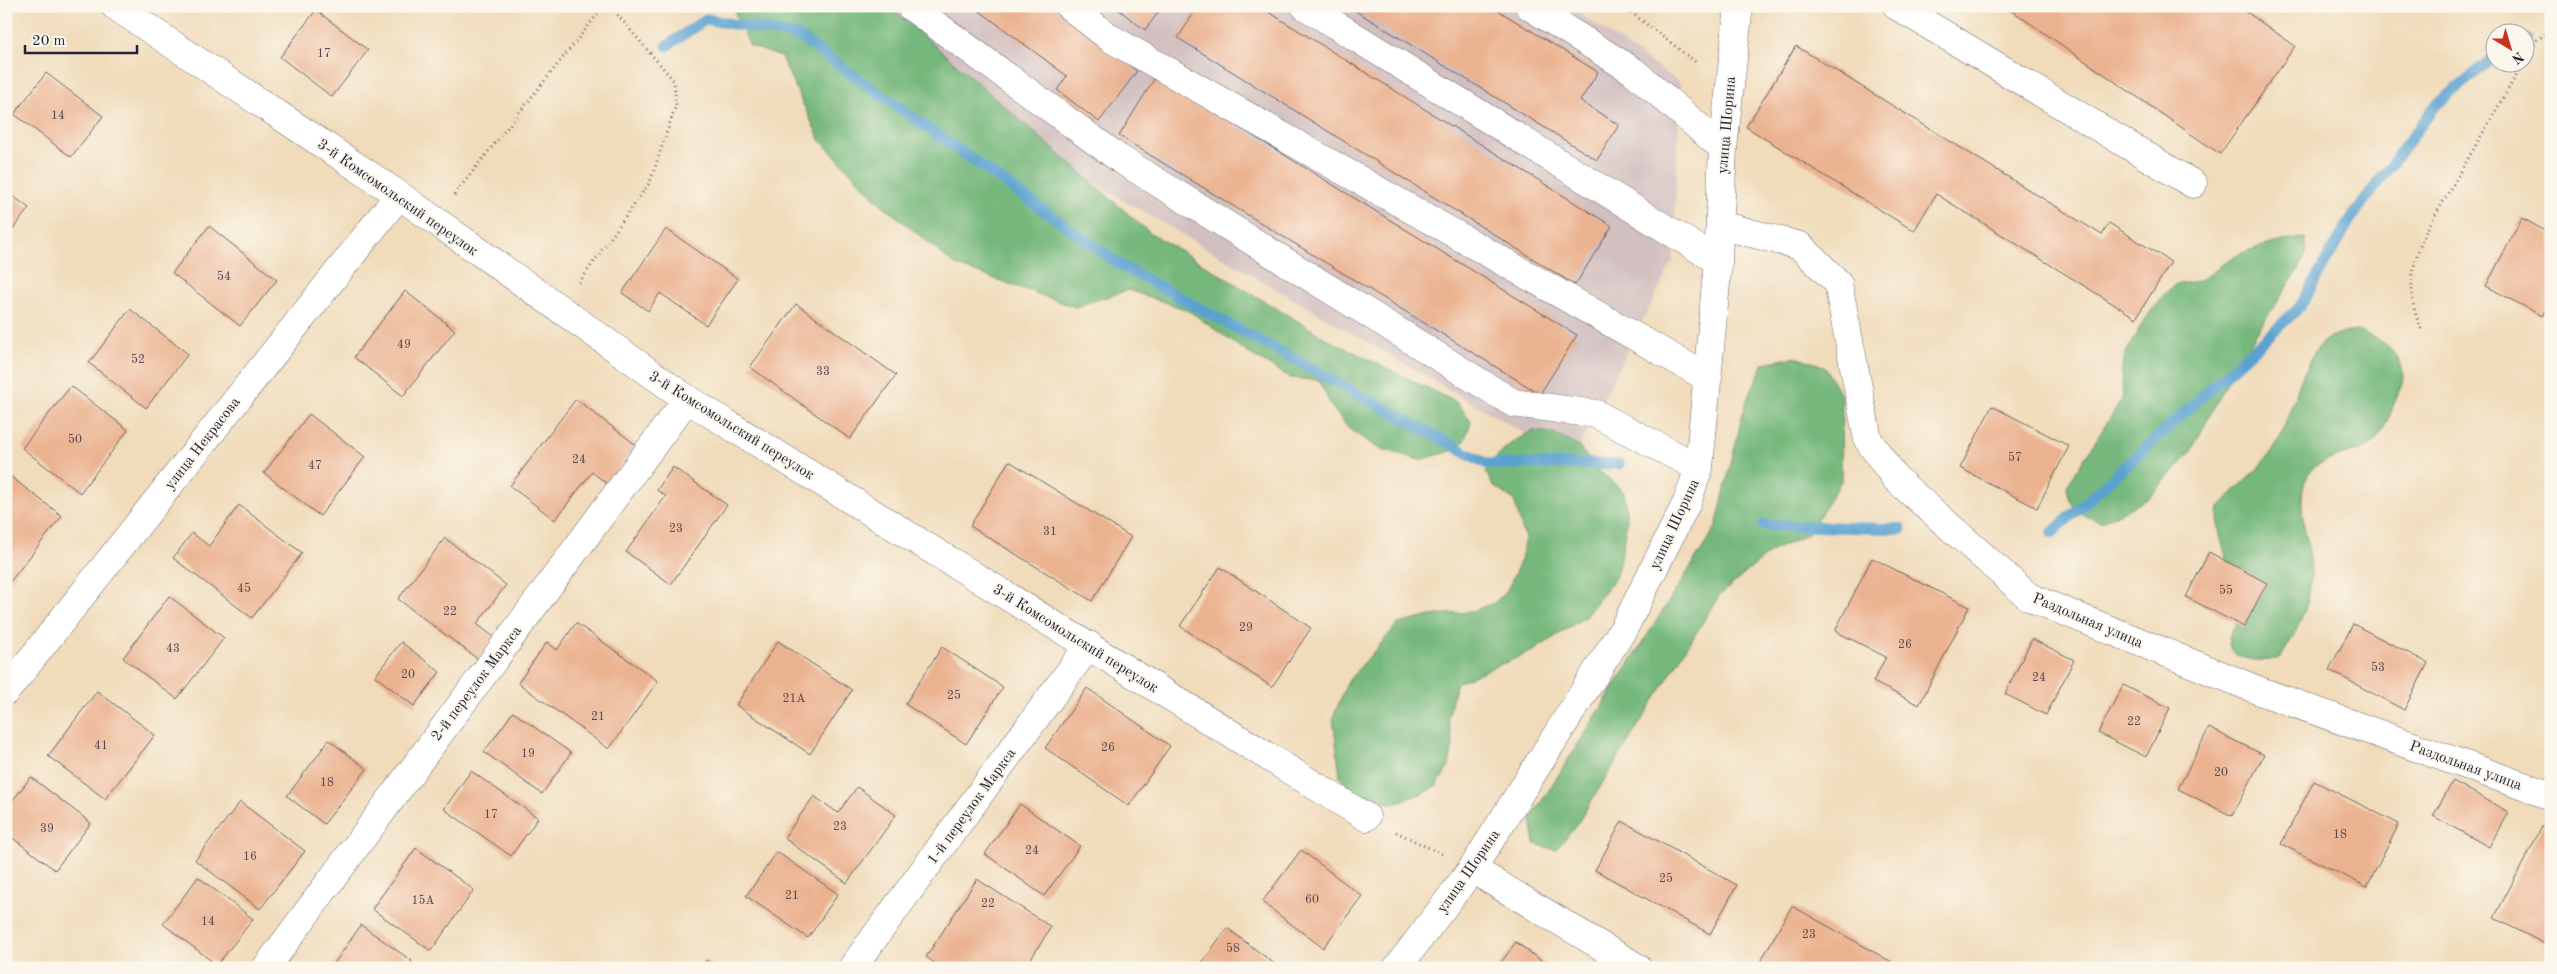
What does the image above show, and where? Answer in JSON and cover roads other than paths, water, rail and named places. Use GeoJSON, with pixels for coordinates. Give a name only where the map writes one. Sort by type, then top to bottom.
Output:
{"type":"FeatureCollection","features":[{"type":"Feature","properties":{"kind":"street","name":"3-й Комсомольский переулок"},"geometry":{"type":"LineString","coordinates":[[115,6],[399,195],[687,399],[1366,817]]}},
{"type":"Feature","properties":{"kind":"street"},"geometry":{"type":"LineString","coordinates":[[910,6],[1120,159],[1513,403],[1596,414],[1699,468]]}},
{"type":"Feature","properties":{"kind":"street"},"geometry":{"type":"LineString","coordinates":[[1069,6],[1110,38],[1708,378]]}},
{"type":"Feature","properties":{"kind":"street"},"geometry":{"type":"LineString","coordinates":[[1305,6],[1718,261]]}},
{"type":"Feature","properties":{"kind":"street"},"geometry":{"type":"LineString","coordinates":[[1529,6],[1633,72],[1723,148]]}},
{"type":"Feature","properties":{"kind":"street","name":"улица Шорина"},"geometry":{"type":"LineString","coordinates":[[1397,968],[1472,869],[1624,628],[1687,502],[1699,468],[1718,261],[1723,148],[1739,6]]}},
{"type":"Feature","properties":{"kind":"street"},"geometry":{"type":"LineString","coordinates":[[1897,6],[2194,184]]}},
{"type":"Feature","properties":{"kind":"street","name":"улица Некрасова"},"geometry":{"type":"LineString","coordinates":[[6,691],[399,195]]}},
{"type":"Feature","properties":{"kind":"street","name":"Раздольная улица"},"geometry":{"type":"LineString","coordinates":[[1720,225],[1800,246],[1838,283],[1868,440],[1896,479],[2029,597],[2260,691],[2551,796]]}},
{"type":"Feature","properties":{"kind":"street","name":"2-й переулок Маркса"},"geometry":{"type":"LineString","coordinates":[[266,968],[687,399]]}},
{"type":"Feature","properties":{"kind":"street","name":"1-й переулок Маркса"},"geometry":{"type":"LineString","coordinates":[[852,968],[1089,645]]}},
{"type":"Feature","properties":{"kind":"street"},"geometry":{"type":"LineString","coordinates":[[1472,869],[1638,968]]}},
{"type":"Feature","properties":{"kind":"waterway"},"geometry":{"type":"LineString","coordinates":[[667,46],[706,19],[798,36],[1122,266],[1487,464],[1619,464]]}},
{"type":"Feature","properties":{"kind":"waterway"},"geometry":{"type":"LineString","coordinates":[[2052,533],[2299,308],[2350,220],[2436,105],[2484,65]]}},
{"type":"Feature","properties":{"kind":"waterway"},"geometry":{"type":"LineString","coordinates":[[1763,525],[1901,529]]}}]}
